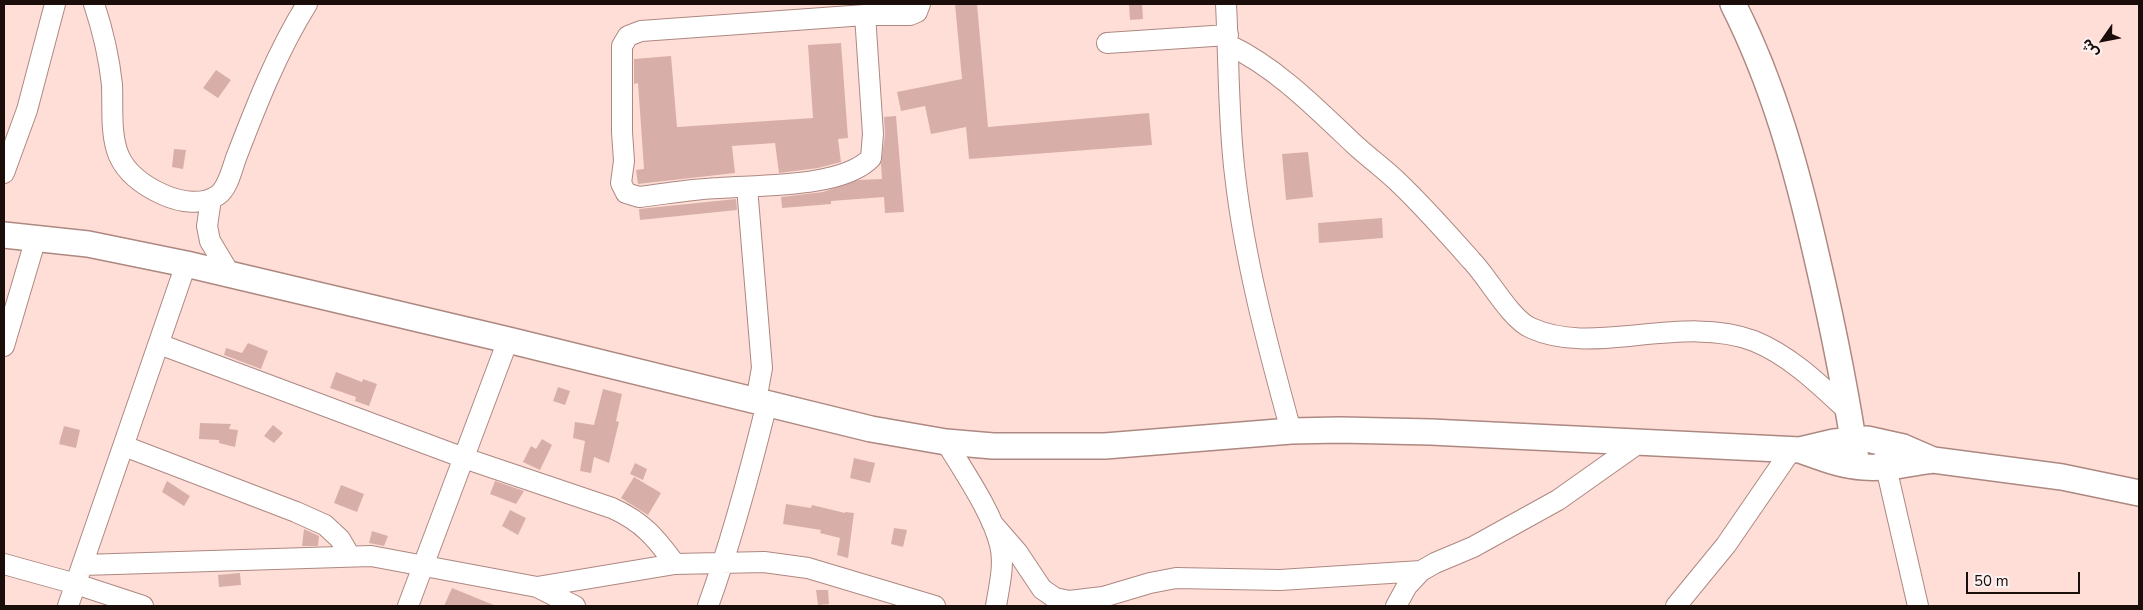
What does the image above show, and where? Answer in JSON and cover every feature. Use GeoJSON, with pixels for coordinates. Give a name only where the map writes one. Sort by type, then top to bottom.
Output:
{"type":"FeatureCollection","features":[{"type":"Feature","properties":{"kind":"main road"},"geometry":{"type":"LineString","coordinates":[[1733,4],[1752,42],[1770,86],[1791,151],[1827,303],[1849,412],[1857,466]]}},
{"type":"Feature","properties":{"kind":"main road"},"geometry":{"type":"LineString","coordinates":[[4,235],[88,244],[186,264],[230,276],[508,340],[871,429],[946,442],[993,446],[1105,446],[1340,430],[1431,432],[1796,450],[1839,463],[1857,466],[1886,467],[1932,460]]}},
{"type":"Feature","properties":{"kind":"main road"},"geometry":{"type":"LineString","coordinates":[[1796,450],[1834,442],[1867,439],[1884,442],[1932,460],[2062,477],[2139,493]]}},
{"type":"Feature","properties":{"kind":"street"},"geometry":{"type":"LineString","coordinates":[[4,174],[27,110],[55,4]]}},
{"type":"Feature","properties":{"kind":"street"},"geometry":{"type":"LineString","coordinates":[[94,4],[105,38],[110,63],[114,137],[119,156],[131,173],[159,192],[176,200],[198,202],[211,199],[220,194],[227,184],[287,36],[307,4]]}},
{"type":"Feature","properties":{"kind":"street"},"geometry":{"type":"LineString","coordinates":[[865,15],[872,104],[873,150],[871,158],[859,167],[815,181],[719,188],[639,197],[626,193],[621,183],[624,162],[622,132],[623,41],[628,36],[641,31],[865,15],[910,16],[917,12],[920,4]]}},
{"type":"Feature","properties":{"kind":"street"},"geometry":{"type":"LineString","coordinates":[[1226,4],[1234,173],[1240,216],[1250,272],[1291,432]]}},
{"type":"Feature","properties":{"kind":"street"},"geometry":{"type":"LineString","coordinates":[[1107,43],[1228,40],[1280,78],[1400,184],[1468,256],[1514,314],[1529,328],[1550,335],[1572,338],[1603,339],[1701,332],[1740,337],[1755,342],[1789,361],[1849,412]]}},
{"type":"Feature","properties":{"kind":"street"},"geometry":{"type":"LineString","coordinates":[[708,606],[724,563],[748,480],[762,402],[762,368],[747,187]]}},
{"type":"Feature","properties":{"kind":"street"},"geometry":{"type":"LineString","coordinates":[[211,199],[206,226],[210,241],[230,276]]}},
{"type":"Feature","properties":{"kind":"street"},"geometry":{"type":"LineString","coordinates":[[4,346],[36,238]]}},
{"type":"Feature","properties":{"kind":"street"},"geometry":{"type":"LineString","coordinates":[[68,606],[186,264]]}},
{"type":"Feature","properties":{"kind":"street"},"geometry":{"type":"LineString","coordinates":[[408,606],[508,340]]}},
{"type":"Feature","properties":{"kind":"street"},"geometry":{"type":"LineString","coordinates":[[159,344],[464,458],[578,495],[629,516],[652,534],[675,564]]}},
{"type":"Feature","properties":{"kind":"street"},"geometry":{"type":"LineString","coordinates":[[946,442],[992,523],[1001,546],[1002,568],[996,606]]}},
{"type":"Feature","properties":{"kind":"street"},"geometry":{"type":"LineString","coordinates":[[1396,606],[1407,586],[1421,571],[1473,547],[1558,500],[1640,442]]}},
{"type":"Feature","properties":{"kind":"street"},"geometry":{"type":"LineString","coordinates":[[1884,442],[1886,467],[1918,606]]}},
{"type":"Feature","properties":{"kind":"street"},"geometry":{"type":"LineString","coordinates":[[124,446],[296,512],[324,525],[340,539],[350,556]]}},
{"type":"Feature","properties":{"kind":"street"},"geometry":{"type":"LineString","coordinates":[[1676,606],[1743,522],[1796,450]]}},
{"type":"Feature","properties":{"kind":"street"},"geometry":{"type":"LineString","coordinates":[[992,523],[1018,553],[1042,590],[1055,598],[1069,601],[1103,597],[1176,578],[1280,580],[1421,571]]}},
{"type":"Feature","properties":{"kind":"street"},"geometry":{"type":"LineString","coordinates":[[83,565],[350,556],[378,557],[424,564],[536,587],[576,606]]}},
{"type":"Feature","properties":{"kind":"street"},"geometry":{"type":"LineString","coordinates":[[536,587],[675,564],[764,562],[808,568],[935,606]]}},
{"type":"Feature","properties":{"kind":"street"},"geometry":{"type":"LineString","coordinates":[[4,564],[76,584],[143,606]]}},
{"type":"Feature","properties":{"kind":"building"},"geometry":{"type":"Polygon","coordinates":[[[955,4],[977,4],[988,127],[1149,113],[1152,145],[969,159],[966,127],[931,134],[925,106],[901,111],[897,92],[962,79],[955,4]]]}},
{"type":"Feature","properties":{"kind":"building"},"geometry":{"type":"Polygon","coordinates":[[[1129,4],[1142,4],[1143,19],[1130,20],[1129,4]]]}},
{"type":"Feature","properties":{"kind":"building"},"geometry":{"type":"Polygon","coordinates":[[[841,43],[848,138],[838,139],[841,162],[818,168],[779,173],[775,143],[732,146],[735,173],[638,184],[636,170],[644,169],[638,83],[634,84],[634,59],[671,56],[677,127],[813,118],[808,45],[841,43]]]}},
{"type":"Feature","properties":{"kind":"building"},"geometry":{"type":"Polygon","coordinates":[[[216,70],[231,80],[218,98],[203,88],[216,70]]]}},
{"type":"Feature","properties":{"kind":"building"},"geometry":{"type":"Polygon","coordinates":[[[896,116],[904,212],[885,213],[884,197],[831,201],[831,204],[782,208],[781,197],[823,192],[858,180],[882,179],[881,164],[885,135],[884,117],[896,116]]]}},
{"type":"Feature","properties":{"kind":"building"},"geometry":{"type":"Polygon","coordinates":[[[174,149],[186,150],[183,169],[172,167],[174,149]]]}},
{"type":"Feature","properties":{"kind":"building"},"geometry":{"type":"Polygon","coordinates":[[[1308,152],[1313,197],[1286,200],[1282,154],[1308,152]]]}},
{"type":"Feature","properties":{"kind":"building"},"geometry":{"type":"Polygon","coordinates":[[[736,199],[737,210],[640,220],[639,209],[736,199]]]}},
{"type":"Feature","properties":{"kind":"building"},"geometry":{"type":"Polygon","coordinates":[[[1382,218],[1383,238],[1319,243],[1318,223],[1382,218]]]}},
{"type":"Feature","properties":{"kind":"building"},"geometry":{"type":"Polygon","coordinates":[[[248,343],[268,351],[261,369],[224,355],[226,348],[242,353],[248,343]]]}},
{"type":"Feature","properties":{"kind":"building"},"geometry":{"type":"Polygon","coordinates":[[[336,372],[362,382],[363,379],[377,384],[369,406],[355,401],[356,397],[330,388],[336,372]]]}},
{"type":"Feature","properties":{"kind":"building"},"geometry":{"type":"Polygon","coordinates":[[[558,387],[570,391],[565,405],[553,401],[558,387]]]}},
{"type":"Feature","properties":{"kind":"building"},"geometry":{"type":"Polygon","coordinates":[[[603,389],[622,394],[616,421],[619,422],[609,463],[594,457],[591,473],[580,471],[585,441],[573,438],[575,422],[594,425],[603,389]]]}},
{"type":"Feature","properties":{"kind":"building"},"geometry":{"type":"Polygon","coordinates":[[[200,423],[231,424],[229,429],[238,430],[235,447],[219,443],[219,440],[199,439],[200,423]]]}},
{"type":"Feature","properties":{"kind":"building"},"geometry":{"type":"Polygon","coordinates":[[[273,425],[283,433],[274,443],[264,436],[273,425]]]}},
{"type":"Feature","properties":{"kind":"building"},"geometry":{"type":"Polygon","coordinates":[[[64,426],[80,430],[76,448],[59,444],[64,426]]]}},
{"type":"Feature","properties":{"kind":"building"},"geometry":{"type":"Polygon","coordinates":[[[542,439],[552,445],[540,470],[523,462],[531,446],[536,449],[542,439]]]}},
{"type":"Feature","properties":{"kind":"building"},"geometry":{"type":"Polygon","coordinates":[[[854,458],[875,463],[870,483],[850,478],[854,458]]]}},
{"type":"Feature","properties":{"kind":"building"},"geometry":{"type":"Polygon","coordinates":[[[635,463],[647,469],[643,480],[630,474],[635,463]]]}},
{"type":"Feature","properties":{"kind":"building"},"geometry":{"type":"Polygon","coordinates":[[[634,477],[661,493],[648,515],[621,498],[634,477]]]}},
{"type":"Feature","properties":{"kind":"building"},"geometry":{"type":"Polygon","coordinates":[[[167,481],[190,496],[184,506],[162,492],[167,481]]]}},
{"type":"Feature","properties":{"kind":"building"},"geometry":{"type":"Polygon","coordinates":[[[495,481],[524,491],[516,504],[490,494],[495,481]]]}},
{"type":"Feature","properties":{"kind":"building"},"geometry":{"type":"Polygon","coordinates":[[[341,485],[364,494],[357,512],[334,503],[341,485]]]}},
{"type":"Feature","properties":{"kind":"building"},"geometry":{"type":"Polygon","coordinates":[[[786,504],[811,508],[812,505],[845,513],[854,513],[848,558],[837,555],[840,538],[820,533],[821,530],[783,524],[786,504]]]}},
{"type":"Feature","properties":{"kind":"building"},"geometry":{"type":"Polygon","coordinates":[[[510,510],[526,518],[518,535],[502,526],[510,510]]]}},
{"type":"Feature","properties":{"kind":"building"},"geometry":{"type":"Polygon","coordinates":[[[894,528],[907,530],[903,547],[891,544],[894,528]]]}},
{"type":"Feature","properties":{"kind":"building"},"geometry":{"type":"Polygon","coordinates":[[[304,529],[319,536],[318,546],[302,546],[304,529]]]}},
{"type":"Feature","properties":{"kind":"building"},"geometry":{"type":"Polygon","coordinates":[[[372,531],[388,536],[384,546],[369,543],[372,531]]]}},
{"type":"Feature","properties":{"kind":"building"},"geometry":{"type":"Polygon","coordinates":[[[240,573],[241,585],[219,587],[218,575],[240,573]]]}},
{"type":"Feature","properties":{"kind":"building"},"geometry":{"type":"Polygon","coordinates":[[[452,588],[496,606],[444,606],[452,588]]]}},
{"type":"Feature","properties":{"kind":"building"},"geometry":{"type":"Polygon","coordinates":[[[816,590],[828,590],[829,604],[818,605],[816,590]]]}}]}
